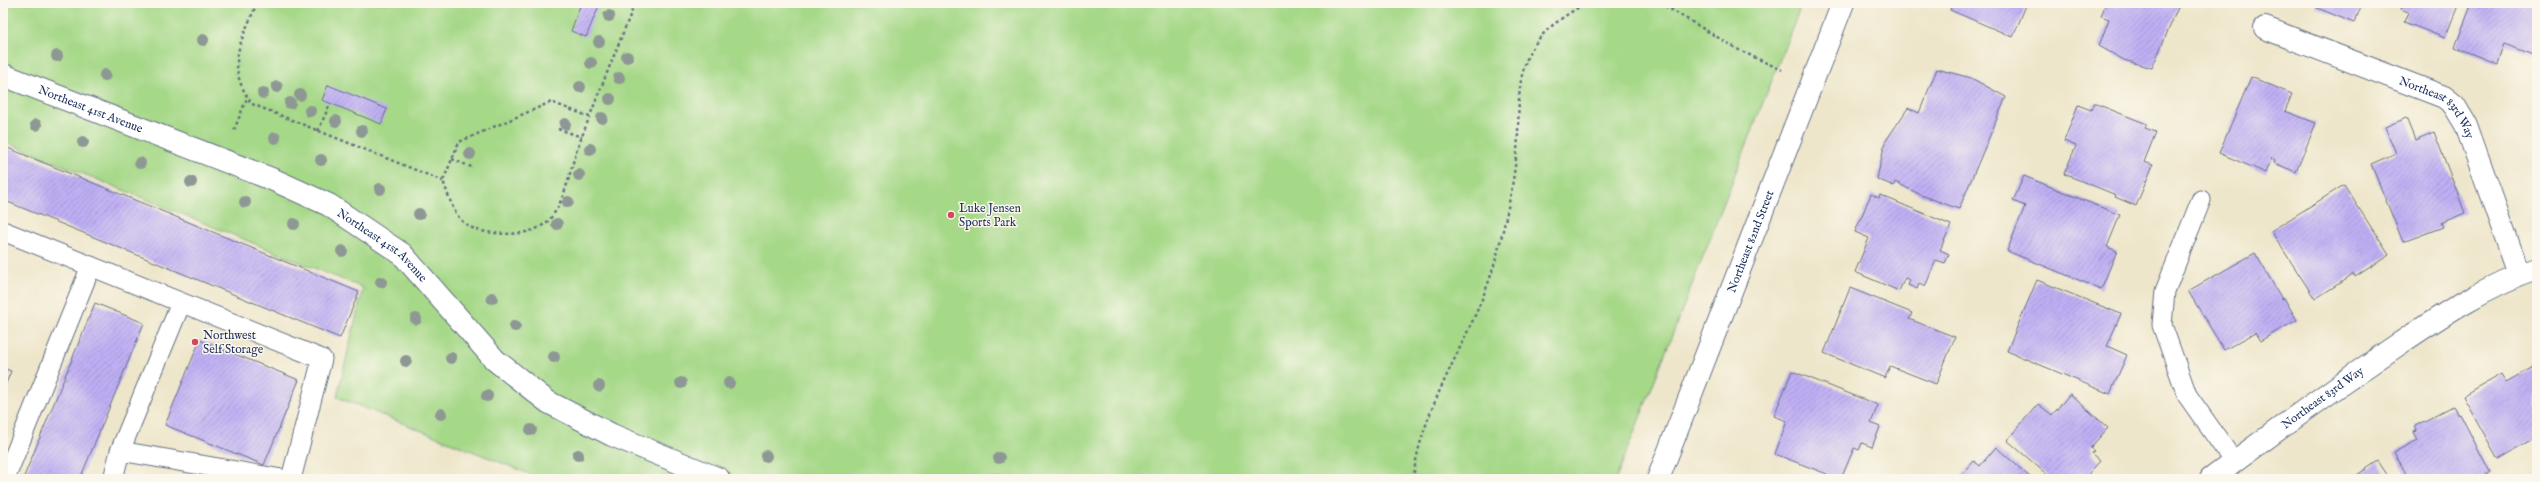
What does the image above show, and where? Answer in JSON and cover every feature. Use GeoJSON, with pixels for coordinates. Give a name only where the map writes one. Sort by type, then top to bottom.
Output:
{"type":"FeatureCollection","features":[{"type":"Feature","properties":{"kind":"street","name":"Northeast 82nd Street"},"geometry":{"type":"LineString","coordinates":[[1658,479],[1842,3]]}},
{"type":"Feature","properties":{"kind":"street","name":"Northeast 83rd Way"},"geometry":{"type":"LineString","coordinates":[[2212,479],[2288,422],[2426,326],[2486,290],[2528,271],[2466,125],[2454,104],[2444,97],[2265,28]]}},
{"type":"Feature","properties":{"kind":"street","name":"Northeast 41st Avenue"},"geometry":{"type":"LineString","coordinates":[[3,75],[268,177],[329,205],[402,254],[495,360],[548,402],[612,435],[719,479]]}},
{"type":"Feature","properties":{"kind":"lane"},"geometry":{"type":"LineString","coordinates":[[2201,200],[2165,291],[2162,325],[2187,395],[2234,462]]}},
{"type":"Feature","properties":{"kind":"lane"},"geometry":{"type":"LineString","coordinates":[[3,231],[322,359],[291,479]]}},
{"type":"Feature","properties":{"kind":"lane"},"geometry":{"type":"LineString","coordinates":[[5,479],[91,266]]}},
{"type":"Feature","properties":{"kind":"lane"},"geometry":{"type":"LineString","coordinates":[[113,479],[120,451],[181,303]]}},
{"type":"Feature","properties":{"kind":"lane"},"geometry":{"type":"LineString","coordinates":[[120,451],[282,479]]}},
{"type":"Feature","properties":{"kind":"path"},"geometry":{"type":"LineString","coordinates":[[257,3],[241,42],[236,61],[236,75],[252,104],[443,181]]}},
{"type":"Feature","properties":{"kind":"path"},"geometry":{"type":"LineString","coordinates":[[627,3],[633,7]]}},
{"type":"Feature","properties":{"kind":"path"},"geometry":{"type":"LineString","coordinates":[[590,117],[551,102],[459,142],[443,181],[458,218],[468,227],[505,234],[534,230],[545,224],[555,212],[582,137],[590,117],[633,7],[635,3]]}},
{"type":"Feature","properties":{"kind":"path"},"geometry":{"type":"LineString","coordinates":[[1413,479],[1415,461],[1428,420],[1474,320],[1495,263],[1514,182],[1518,139],[1518,104],[1528,55],[1541,36],[1566,14],[1586,3]]}},
{"type":"Feature","properties":{"kind":"path"},"geometry":{"type":"LineString","coordinates":[[1660,3],[1739,50],[1811,83]]}},
{"type":"Feature","properties":{"kind":"path"},"geometry":{"type":"LineString","coordinates":[[318,131],[330,104]]}},
{"type":"Feature","properties":{"kind":"path"},"geometry":{"type":"LineString","coordinates":[[558,129],[582,137]]}},
{"type":"Feature","properties":{"kind":"path"},"geometry":{"type":"LineString","coordinates":[[452,159],[474,168]]}},
{"type":"Feature","properties":{"kind":"green space","name":"Luke Jensen Sports Park"},"geometry":{"type":"Polygon","coordinates":[[[3,3],[1802,3],[1616,479],[542,479],[337,397],[363,288],[3,141],[3,3]]]}},
{"type":"Feature","properties":{"kind":"building"},"geometry":{"type":"Polygon","coordinates":[[[581,3],[600,3],[586,37],[571,31],[581,3]]]}},
{"type":"Feature","properties":{"kind":"building"},"geometry":{"type":"Polygon","coordinates":[[[1953,3],[2027,3],[2013,37],[1950,10],[1953,3]]]}},
{"type":"Feature","properties":{"kind":"building"},"geometry":{"type":"Polygon","coordinates":[[[2106,3],[2180,3],[2152,68],[2124,60],[2099,46],[2109,19],[2101,16],[2106,3]]]}},
{"type":"Feature","properties":{"kind":"building"},"geometry":{"type":"Polygon","coordinates":[[[2317,3],[2363,3],[2354,23],[2315,7],[2317,3]]]}},
{"type":"Feature","properties":{"kind":"building"},"geometry":{"type":"Polygon","coordinates":[[[2403,3],[2459,3],[2445,38],[2404,22],[2408,12],[2401,9],[2403,3]]]}},
{"type":"Feature","properties":{"kind":"building"},"geometry":{"type":"Polygon","coordinates":[[[2472,3],[2537,3],[2537,56],[2504,44],[2497,64],[2455,47],[2472,3]]]}},
{"type":"Feature","properties":{"kind":"building"},"geometry":{"type":"Polygon","coordinates":[[[1937,69],[1971,78],[2006,97],[1959,209],[1921,195],[1895,182],[1894,186],[1877,179],[1885,142],[1908,108],[1919,113],[1937,69]]]}},
{"type":"Feature","properties":{"kind":"building"},"geometry":{"type":"Polygon","coordinates":[[[2251,77],[2292,94],[2285,111],[2316,123],[2296,172],[2274,163],[2275,160],[2272,158],[2266,173],[2219,153],[2251,77]]]}},
{"type":"Feature","properties":{"kind":"building"},"geometry":{"type":"Polygon","coordinates":[[[328,85],[387,109],[381,124],[322,100],[328,85]]]}},
{"type":"Feature","properties":{"kind":"building"},"geometry":{"type":"Polygon","coordinates":[[[2094,103],[2147,124],[2145,128],[2156,132],[2144,162],[2153,165],[2136,206],[2115,197],[2116,195],[2064,174],[2076,146],[2064,141],[2078,105],[2091,110],[2094,103]]]}},
{"type":"Feature","properties":{"kind":"building"},"geometry":{"type":"Polygon","coordinates":[[[2406,118],[2415,140],[2434,132],[2465,213],[2441,223],[2443,227],[2403,242],[2371,164],[2396,153],[2385,127],[2406,118]]]}},
{"type":"Feature","properties":{"kind":"building"},"geometry":{"type":"Polygon","coordinates":[[[3,146],[359,292],[340,338],[3,200],[3,146]]]}},
{"type":"Feature","properties":{"kind":"building"},"geometry":{"type":"Polygon","coordinates":[[[2024,176],[2120,215],[2107,247],[2117,251],[2101,289],[2007,251],[2025,206],[2013,201],[2024,176]]]}},
{"type":"Feature","properties":{"kind":"building"},"geometry":{"type":"Polygon","coordinates":[[[2344,185],[2389,255],[2355,277],[2354,274],[2315,299],[2271,231],[2344,185]]]}},
{"type":"Feature","properties":{"kind":"building"},"geometry":{"type":"Polygon","coordinates":[[[1871,194],[1879,198],[1880,195],[1951,225],[1940,250],[1949,254],[1945,263],[1936,260],[1925,287],[1919,284],[1917,289],[1908,285],[1910,280],[1905,278],[1899,291],[1855,272],[1869,238],[1855,232],[1871,194]]]}},
{"type":"Feature","properties":{"kind":"building"},"geometry":{"type":"Polygon","coordinates":[[[2255,253],[2282,299],[2284,298],[2297,320],[2260,341],[2255,333],[2224,350],[2188,291],[2255,253]]]}},
{"type":"Feature","properties":{"kind":"building"},"geometry":{"type":"Polygon","coordinates":[[[2037,280],[2121,314],[2107,346],[2127,355],[2110,394],[2007,351],[2037,280]]]}},
{"type":"Feature","properties":{"kind":"building"},"geometry":{"type":"Polygon","coordinates":[[[1850,288],[1912,313],[1909,319],[1955,337],[1936,384],[1890,366],[1885,378],[1824,353],[1850,288]]]}},
{"type":"Feature","properties":{"kind":"building"},"geometry":{"type":"Polygon","coordinates":[[[95,303],[144,323],[80,479],[23,479],[95,303]]]}},
{"type":"Feature","properties":{"kind":"building"},"geometry":{"type":"Polygon","coordinates":[[[200,340],[299,380],[264,465],[165,425],[200,340]]]}},
{"type":"Feature","properties":{"kind":"building"},"geometry":{"type":"Polygon","coordinates":[[[2535,366],[2537,370],[2537,437],[2498,459],[2463,396],[2501,374],[2506,382],[2535,366]]]}},
{"type":"Feature","properties":{"kind":"building"},"geometry":{"type":"Polygon","coordinates":[[[3,368],[11,371],[3,391],[3,368]]]}},
{"type":"Feature","properties":{"kind":"building"},"geometry":{"type":"Polygon","coordinates":[[[1792,371],[1878,405],[1871,423],[1880,427],[1872,447],[1862,443],[1859,450],[1854,448],[1841,479],[1825,479],[1827,474],[1775,454],[1787,421],[1774,416],[1792,371]]]}},
{"type":"Feature","properties":{"kind":"building"},"geometry":{"type":"Polygon","coordinates":[[[2070,394],[2108,428],[2090,448],[2094,451],[2091,453],[2100,461],[2084,479],[2052,479],[2007,440],[2038,404],[2052,415],[2070,394]]]}},
{"type":"Feature","properties":{"kind":"building"},"geometry":{"type":"Polygon","coordinates":[[[2453,406],[2458,415],[2460,414],[2490,472],[2476,479],[2409,479],[2394,452],[2418,440],[2414,432],[2417,431],[2415,426],[2453,406]]]}},
{"type":"Feature","properties":{"kind":"building"},"geometry":{"type":"Polygon","coordinates":[[[1996,447],[2032,479],[1958,479],[1974,461],[1980,466],[1996,447]]]}},
{"type":"Feature","properties":{"kind":"building"},"geometry":{"type":"Polygon","coordinates":[[[2378,461],[2390,479],[2351,479],[2378,461]]]}},
{"type":"Feature","properties":{"kind":"place","name":"Luke Jensen Sports Park"},"geometry":{"type":"Point","coordinates":[951,215]}},
{"type":"Feature","properties":{"kind":"place","name":"Northwest Self Storage"},"geometry":{"type":"Point","coordinates":[195,342]}}]}
